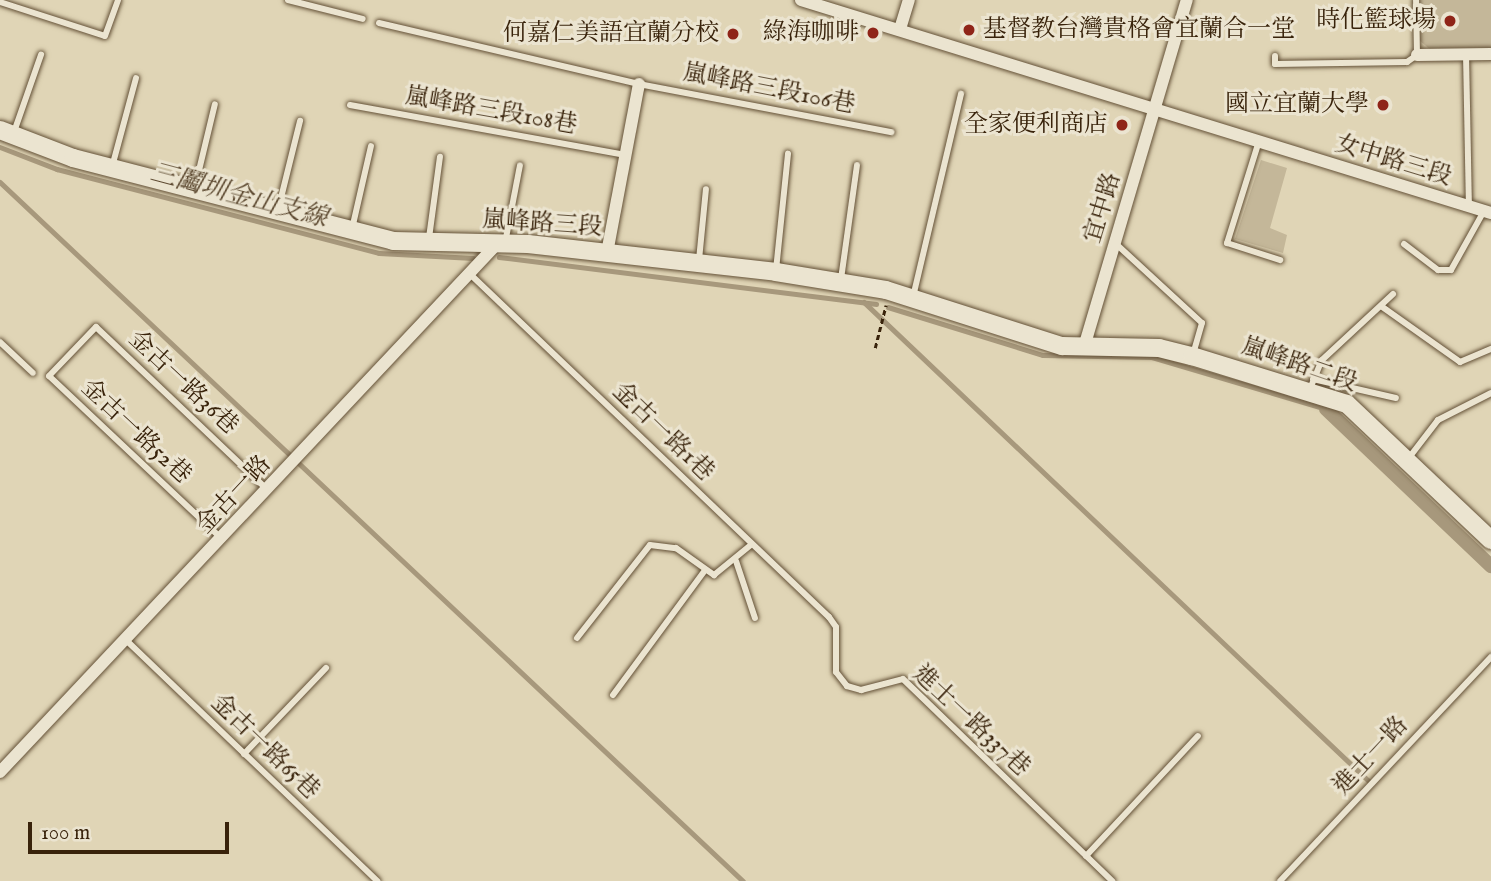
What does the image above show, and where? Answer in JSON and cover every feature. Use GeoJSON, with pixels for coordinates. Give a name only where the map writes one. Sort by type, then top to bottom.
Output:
{"type":"FeatureCollection","features":[{"type":"Feature","properties":{"kind":"street"},"geometry":{"type":"LineString","coordinates":[[900,29],[909,0]]}},
{"type":"Feature","properties":{"kind":"street","name":"宜中路"},"geometry":{"type":"LineString","coordinates":[[1084,347],[1186,0]]}},
{"type":"Feature","properties":{"kind":"street","name":"女中路三段"},"geometry":{"type":"LineString","coordinates":[[807,1],[1488,212]]}},
{"type":"Feature","properties":{"kind":"street"},"geometry":{"type":"LineString","coordinates":[[1417,55],[1491,54]]}},
{"type":"Feature","properties":{"kind":"street"},"geometry":{"type":"LineString","coordinates":[[607,253],[639,85]]}},
{"type":"Feature","properties":{"kind":"street","name":"嵐峰路三段"},"geometry":{"type":"LineString","coordinates":[[7,132],[111,168],[351,231],[429,243],[500,245],[698,262],[840,281],[886,290],[912,300],[1084,347]]}},
{"type":"Feature","properties":{"kind":"street","name":"金古一路"},"geometry":{"type":"LineString","coordinates":[[0,772],[500,245]]}},
{"type":"Feature","properties":{"kind":"street","name":"嵐峰路二段"},"geometry":{"type":"LineString","coordinates":[[1084,347],[1158,348],[1311,385],[1360,413],[1491,540]]}},
{"type":"Feature","properties":{"kind":"lane"},"geometry":{"type":"LineString","coordinates":[[0,2],[105,36],[118,0]]}},
{"type":"Feature","properties":{"kind":"lane"},"geometry":{"type":"LineString","coordinates":[[288,0],[363,19]]}},
{"type":"Feature","properties":{"kind":"lane"},"geometry":{"type":"LineString","coordinates":[[1275,56],[1275,64],[1407,62],[1417,55],[1416,0]]}},
{"type":"Feature","properties":{"kind":"lane","name":"嵐峰路三段106巷"},"geometry":{"type":"LineString","coordinates":[[379,23],[639,85],[891,132]]}},
{"type":"Feature","properties":{"kind":"lane"},"geometry":{"type":"LineString","coordinates":[[1466,54],[1469,206]]}},
{"type":"Feature","properties":{"kind":"lane"},"geometry":{"type":"LineString","coordinates":[[7,132],[41,55]]}},
{"type":"Feature","properties":{"kind":"lane"},"geometry":{"type":"LineString","coordinates":[[111,168],[136,78]]}},
{"type":"Feature","properties":{"kind":"lane"},"geometry":{"type":"LineString","coordinates":[[912,300],[961,94]]}},
{"type":"Feature","properties":{"kind":"lane"},"geometry":{"type":"LineString","coordinates":[[194,189],[215,104]]}},
{"type":"Feature","properties":{"kind":"lane","name":"嵐峰路三段108巷"},"geometry":{"type":"LineString","coordinates":[[350,105],[626,155]]}},
{"type":"Feature","properties":{"kind":"lane"},"geometry":{"type":"LineString","coordinates":[[277,211],[300,121]]}},
{"type":"Feature","properties":{"kind":"lane"},"geometry":{"type":"LineString","coordinates":[[1259,141],[1227,243],[1280,260]]}},
{"type":"Feature","properties":{"kind":"lane"},"geometry":{"type":"LineString","coordinates":[[351,231],[371,146]]}},
{"type":"Feature","properties":{"kind":"lane"},"geometry":{"type":"LineString","coordinates":[[776,272],[788,154]]}},
{"type":"Feature","properties":{"kind":"lane"},"geometry":{"type":"LineString","coordinates":[[429,243],[440,157]]}},
{"type":"Feature","properties":{"kind":"lane"},"geometry":{"type":"LineString","coordinates":[[500,245],[520,165]]}},
{"type":"Feature","properties":{"kind":"lane"},"geometry":{"type":"LineString","coordinates":[[840,281],[857,165]]}},
{"type":"Feature","properties":{"kind":"lane"},"geometry":{"type":"LineString","coordinates":[[698,262],[706,189]]}},
{"type":"Feature","properties":{"kind":"lane"},"geometry":{"type":"LineString","coordinates":[[1404,244],[1438,270],[1451,270],[1488,212]]}},
{"type":"Feature","properties":{"kind":"lane"},"geometry":{"type":"LineString","coordinates":[[1114,242],[1202,323],[1192,356]]}},
{"type":"Feature","properties":{"kind":"lane","name":"金古一路1巷"},"geometry":{"type":"LineString","coordinates":[[471,275],[829,617]]}},
{"type":"Feature","properties":{"kind":"lane"},"geometry":{"type":"LineString","coordinates":[[1392,294],[1322,360],[1311,385],[1396,398]]}},
{"type":"Feature","properties":{"kind":"lane"},"geometry":{"type":"LineString","coordinates":[[1381,306],[1460,362],[1491,349]]}},
{"type":"Feature","properties":{"kind":"lane","name":"金古一路36巷"},"geometry":{"type":"LineString","coordinates":[[73,352],[96,327],[268,490]]}},
{"type":"Feature","properties":{"kind":"lane"},"geometry":{"type":"LineString","coordinates":[[0,342],[33,373]]}},
{"type":"Feature","properties":{"kind":"lane","name":"金古一路52巷"},"geometry":{"type":"LineString","coordinates":[[73,352],[49,376],[222,539]]}},
{"type":"Feature","properties":{"kind":"lane"},"geometry":{"type":"LineString","coordinates":[[1408,459],[1438,420],[1491,393]]}},
{"type":"Feature","properties":{"kind":"lane"},"geometry":{"type":"LineString","coordinates":[[577,638],[650,545],[676,548],[714,575],[736,561],[752,544]]}},
{"type":"Feature","properties":{"kind":"lane"},"geometry":{"type":"LineString","coordinates":[[736,561],[755,618]]}},
{"type":"Feature","properties":{"kind":"lane"},"geometry":{"type":"LineString","coordinates":[[613,695],[705,570]]}},
{"type":"Feature","properties":{"kind":"lane","name":"進士一路337巷"},"geometry":{"type":"LineString","coordinates":[[829,617],[836,627],[836,672],[847,686],[861,690],[903,679],[1112,881]]}},
{"type":"Feature","properties":{"kind":"lane","name":"金古一路65巷"},"geometry":{"type":"LineString","coordinates":[[127,641],[377,881]]}},
{"type":"Feature","properties":{"kind":"lane","name":"進士一路"},"geometry":{"type":"LineString","coordinates":[[1280,881],[1491,657]]}},
{"type":"Feature","properties":{"kind":"lane"},"geometry":{"type":"LineString","coordinates":[[244,754],[326,668]]}},
{"type":"Feature","properties":{"kind":"lane"},"geometry":{"type":"LineString","coordinates":[[1086,856],[1198,736]]}},
{"type":"Feature","properties":{"kind":"path"},"geometry":{"type":"LineString","coordinates":[[875,348],[885,326],[886,290]]}},
{"type":"Feature","properties":{"kind":"shaded area","name":"時化籃球場"},"geometry":{"type":"Polygon","coordinates":[[[1419,0],[1491,0],[1491,50],[1431,50],[1420,41],[1419,0]]]}},
{"type":"Feature","properties":{"kind":"shaded area"},"geometry":{"type":"Polygon","coordinates":[[[1261,160],[1287,168],[1270,228],[1287,235],[1283,253],[1235,239],[1261,160]]]}},
{"type":"Feature","properties":{"kind":"waterway","name":"三鬮圳金山支線"},"geometry":{"type":"LineString","coordinates":[[0,147],[57,169],[379,253],[473,258]]}},
{"type":"Feature","properties":{"kind":"waterway"},"geometry":{"type":"LineString","coordinates":[[0,182],[743,881]]}},
{"type":"Feature","properties":{"kind":"waterway","name":"三鬮圳金山支線"},"geometry":{"type":"LineString","coordinates":[[499,257],[876,304]]}},
{"type":"Feature","properties":{"kind":"waterway"},"geometry":{"type":"LineString","coordinates":[[864,302],[1369,781]]}},
{"type":"Feature","properties":{"kind":"waterway","name":"三鬮圳金山支線"},"geometry":{"type":"LineString","coordinates":[[888,307],[1043,355],[1152,357],[1326,409]]}},
{"type":"Feature","properties":{"kind":"waterway"},"geometry":{"type":"LineString","coordinates":[[1326,409],[1491,566]]}},
{"type":"Feature","properties":{"kind":"place","name":"時化籃球場"},"geometry":{"type":"Point","coordinates":[1450,21]}},
{"type":"Feature","properties":{"kind":"place","name":"基督教台灣貴格會宜蘭合一堂"},"geometry":{"type":"Point","coordinates":[969,30]}},
{"type":"Feature","properties":{"kind":"place","name":"綠海咖啡"},"geometry":{"type":"Point","coordinates":[873,33]}},
{"type":"Feature","properties":{"kind":"place","name":"何嘉仁美語宜蘭分校"},"geometry":{"type":"Point","coordinates":[733,34]}},
{"type":"Feature","properties":{"kind":"place","name":"國立宜蘭大學"},"geometry":{"type":"Point","coordinates":[1383,105]}},
{"type":"Feature","properties":{"kind":"place","name":"全家便利商店"},"geometry":{"type":"Point","coordinates":[1122,125]}}]}
